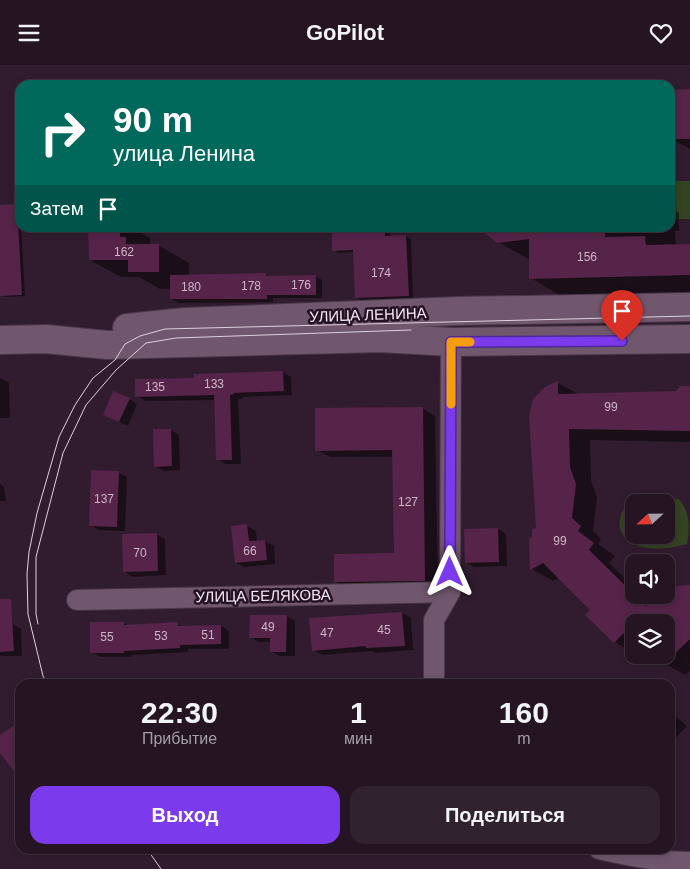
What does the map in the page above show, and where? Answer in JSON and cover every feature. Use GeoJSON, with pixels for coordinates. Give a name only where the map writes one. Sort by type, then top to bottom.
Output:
{"type":"FeatureCollection","features":[{"type":"Feature","properties":{"kind":"street","name":"УЛИЦА ЛЕНИНА"},"geometry":{"type":"LineString","coordinates":[[0,340],[46,339],[185,321],[458,311],[690,307]]}},
{"type":"Feature","properties":{"kind":"street","name":"УЛИЦА ЛЕНИНА"},"geometry":{"type":"LineString","coordinates":[[46,339],[107,345],[382,338],[451,342],[690,339]]}},
{"type":"Feature","properties":{"kind":"street"},"geometry":{"type":"LineString","coordinates":[[434,679],[434,620],[450,592],[451,342]]}},
{"type":"Feature","properties":{"kind":"street","name":"УЛИЦА БЕЛЯКОВА"},"geometry":{"type":"LineString","coordinates":[[77,600],[450,592]]}},
{"type":"Feature","properties":{"kind":"street"},"geometry":{"type":"LineString","coordinates":[[622,854],[675,862],[690,862]]}},
{"type":"Feature","properties":{"kind":"green space"},"geometry":{"type":"Polygon","coordinates":[[[675,181],[690,181],[690,219],[677,219],[675,181]]]}},
{"type":"Feature","properties":{"kind":"green space"},"geometry":{"type":"Polygon","coordinates":[[[675,499],[679,499],[683,504],[688,520],[687,544],[658,549],[634,544],[675,544],[675,499]]]}},
{"type":"Feature","properties":{"kind":"green space"},"geometry":{"type":"Polygon","coordinates":[[[625,507],[625,538],[620,523],[625,507]]]}},
{"type":"Feature","properties":{"kind":"building"},"geometry":{"type":"Polygon","coordinates":[[[690,89],[690,139],[675,139],[675,90],[690,89]]]}},
{"type":"Feature","properties":{"kind":"building"},"geometry":{"type":"Polygon","coordinates":[[[15,204],[15,232],[19,232],[22,295],[0,296],[0,205],[15,204]]]}},
{"type":"Feature","properties":{"kind":"building"},"geometry":{"type":"Polygon","coordinates":[[[88,232],[120,232],[120,237],[126,237],[126,244],[159,244],[159,272],[128,272],[128,260],[89,260],[88,232]]]}},
{"type":"Feature","properties":{"kind":"building"},"geometry":{"type":"Polygon","coordinates":[[[332,232],[385,232],[385,236],[406,235],[409,296],[355,298],[353,250],[332,251],[332,232]]]}},
{"type":"Feature","properties":{"kind":"building"},"geometry":{"type":"Polygon","coordinates":[[[484,232],[605,232],[605,237],[645,236],[646,245],[690,244],[690,275],[529,279],[529,239],[497,243],[484,232]]]}},
{"type":"Feature","properties":{"kind":"building"},"geometry":{"type":"Polygon","coordinates":[[[266,273],[266,276],[316,275],[316,295],[267,295],[267,299],[170,299],[170,275],[266,273]]]}},
{"type":"Feature","properties":{"kind":"building"},"geometry":{"type":"Polygon","coordinates":[[[283,371],[284,391],[234,393],[230,395],[232,460],[216,460],[214,395],[135,397],[135,379],[194,378],[194,374],[283,371]]]}},
{"type":"Feature","properties":{"kind":"building"},"geometry":{"type":"Polygon","coordinates":[[[558,381],[558,394],[676,391],[680,386],[690,386],[690,431],[569,429],[570,467],[576,484],[572,518],[581,526],[578,531],[594,543],[589,550],[625,585],[625,604],[644,604],[646,606],[648,604],[675,604],[675,586],[690,585],[690,639],[675,653],[675,614],[625,614],[625,632],[614,643],[585,615],[590,610],[543,563],[530,570],[529,539],[532,537],[532,529],[536,528],[529,416],[533,399],[545,387],[558,381]]]}},
{"type":"Feature","properties":{"kind":"building"},"geometry":{"type":"Polygon","coordinates":[[[113,391],[130,398],[119,422],[103,415],[113,391]]]}},
{"type":"Feature","properties":{"kind":"building"},"geometry":{"type":"Polygon","coordinates":[[[423,407],[425,581],[334,582],[334,554],[394,553],[392,450],[315,451],[315,408],[423,407]]]}},
{"type":"Feature","properties":{"kind":"building"},"geometry":{"type":"Polygon","coordinates":[[[153,429],[171,429],[172,466],[154,467],[153,429]]]}},
{"type":"Feature","properties":{"kind":"building"},"geometry":{"type":"Polygon","coordinates":[[[91,470],[119,471],[117,527],[89,526],[91,470]]]}},
{"type":"Feature","properties":{"kind":"building"},"geometry":{"type":"Polygon","coordinates":[[[247,524],[249,541],[265,540],[267,560],[235,563],[231,526],[247,524]]]}},
{"type":"Feature","properties":{"kind":"building"},"geometry":{"type":"Polygon","coordinates":[[[498,528],[499,562],[465,563],[464,529],[498,528]]]}},
{"type":"Feature","properties":{"kind":"building"},"geometry":{"type":"Polygon","coordinates":[[[157,533],[158,571],[123,572],[122,534],[157,533]]]}},
{"type":"Feature","properties":{"kind":"building"},"geometry":{"type":"Polygon","coordinates":[[[0,599],[11,599],[14,651],[0,652],[0,599]]]}},
{"type":"Feature","properties":{"kind":"building"},"geometry":{"type":"Polygon","coordinates":[[[402,612],[405,646],[366,648],[366,646],[312,651],[309,618],[402,612]]]}},
{"type":"Feature","properties":{"kind":"building"},"geometry":{"type":"Polygon","coordinates":[[[250,615],[287,615],[286,652],[270,652],[270,638],[249,638],[250,615]]]}},
{"type":"Feature","properties":{"kind":"building"},"geometry":{"type":"Polygon","coordinates":[[[90,622],[124,622],[124,625],[178,622],[178,626],[221,625],[221,644],[180,645],[180,648],[124,651],[124,653],[90,653],[90,622]]]}},
{"type":"Feature","properties":{"kind":"building"},"geometry":{"type":"Polygon","coordinates":[[[15,724],[15,772],[0,753],[0,735],[15,724]]]}},
{"type":"Feature","properties":{"kind":"tram line"},"geometry":{"type":"LineString","coordinates":[[44,679],[28,614],[27,574],[29,552],[37,513],[59,437],[75,405],[93,378],[115,360],[125,344],[140,336],[165,329],[690,316]]}},
{"type":"Feature","properties":{"kind":"tram line"},"geometry":{"type":"LineString","coordinates":[[38,624],[36,614],[36,557],[63,453],[86,405],[116,370],[146,343],[176,338],[411,330]]}},
{"type":"Feature","properties":{"kind":"tram line"},"geometry":{"type":"LineString","coordinates":[[150,854],[161,869]]}},
{"type":"Feature","properties":{"kind":"slow traffic"},"geometry":{"type":"LineString","coordinates":[[451,404],[451,342],[470,342]]}},
{"type":"Feature","properties":{"kind":"route"},"geometry":{"type":"LineString","coordinates":[[450,572],[451,342],[622,341]]}}]}
